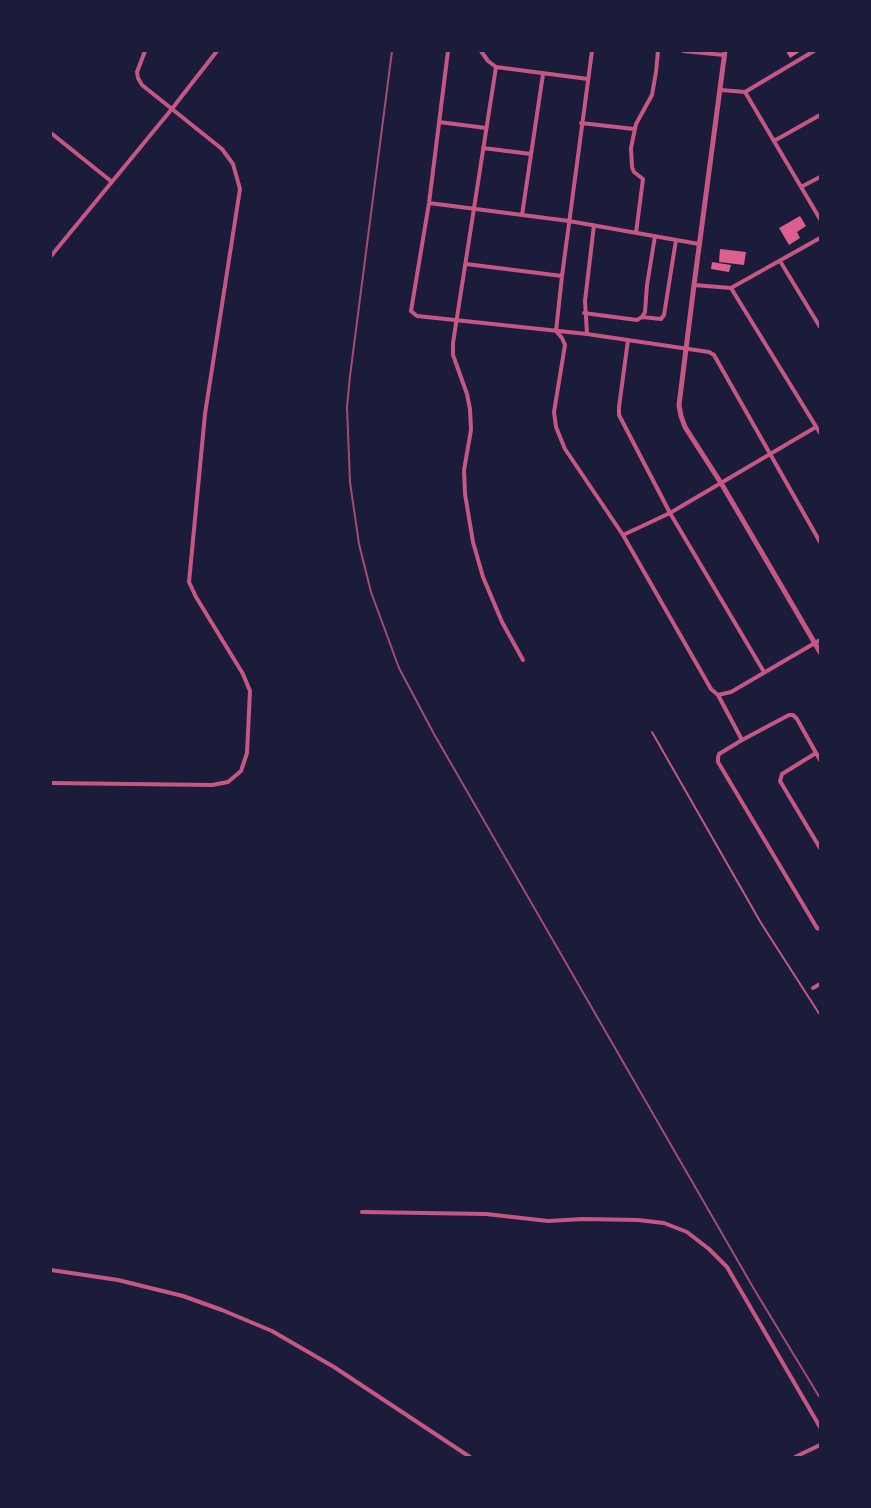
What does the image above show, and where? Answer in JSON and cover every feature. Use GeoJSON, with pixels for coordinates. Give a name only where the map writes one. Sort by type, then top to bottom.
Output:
{"type":"FeatureCollection","features":[{"type":"Feature","properties":{"kind":"street"},"geometry":{"type":"LineString","coordinates":[[51,784],[212,785],[228,782],[241,771],[247,754],[250,691],[243,674],[196,597],[189,582],[205,414],[240,189],[233,164],[222,149],[142,85],[137,72],[145,51]]}},
{"type":"Feature","properties":{"kind":"street"},"geometry":{"type":"LineString","coordinates":[[51,256],[217,51]]}},
{"type":"Feature","properties":{"kind":"street"},"geometry":{"type":"LineString","coordinates":[[448,51],[429,203],[411,311],[416,316],[586,334],[709,352],[714,355],[820,542]]}},
{"type":"Feature","properties":{"kind":"street"},"geometry":{"type":"LineString","coordinates":[[481,51],[496,67],[588,79]]}},
{"type":"Feature","properties":{"kind":"street"},"geometry":{"type":"LineString","coordinates":[[556,332],[581,123],[592,51]]}},
{"type":"Feature","properties":{"kind":"street"},"geometry":{"type":"LineString","coordinates":[[636,233],[643,179],[634,172],[630,158],[634,129],[640,114],[652,95],[658,51]]}},
{"type":"Feature","properties":{"kind":"street"},"geometry":{"type":"LineString","coordinates":[[683,51],[725,53],[679,405],[681,416],[685,427],[817,642],[820,652]]}},
{"type":"Feature","properties":{"kind":"street"},"geometry":{"type":"LineString","coordinates":[[720,90],[745,92],[814,51]]}},
{"type":"Feature","properties":{"kind":"street"},"geometry":{"type":"LineString","coordinates":[[496,67],[453,343],[454,355],[470,409],[471,430],[464,470],[465,494],[473,542],[483,577],[502,622],[523,660]]}},
{"type":"Feature","properties":{"kind":"street"},"geometry":{"type":"LineString","coordinates":[[522,216],[543,74]]}},
{"type":"Feature","properties":{"kind":"street"},"geometry":{"type":"LineString","coordinates":[[745,92],[820,219]]}},
{"type":"Feature","properties":{"kind":"street"},"geometry":{"type":"LineString","coordinates":[[774,141],[820,115]]}},
{"type":"Feature","properties":{"kind":"street"},"geometry":{"type":"LineString","coordinates":[[439,122],[486,128]]}},
{"type":"Feature","properties":{"kind":"street"},"geometry":{"type":"LineString","coordinates":[[581,123],[634,129]]}},
{"type":"Feature","properties":{"kind":"street"},"geometry":{"type":"LineString","coordinates":[[51,133],[112,182]]}},
{"type":"Feature","properties":{"kind":"street"},"geometry":{"type":"LineString","coordinates":[[483,148],[531,154]]}},
{"type":"Feature","properties":{"kind":"street"},"geometry":{"type":"LineString","coordinates":[[801,187],[820,177]]}},
{"type":"Feature","properties":{"kind":"street"},"geometry":{"type":"LineString","coordinates":[[429,203],[569,221],[699,244]]}},
{"type":"Feature","properties":{"kind":"street"},"geometry":{"type":"LineString","coordinates":[[586,334],[584,313],[594,225]]}},
{"type":"Feature","properties":{"kind":"street"},"geometry":{"type":"LineString","coordinates":[[584,313],[637,320],[642,317],[645,312],[647,285],[655,236]]}},
{"type":"Feature","properties":{"kind":"street"},"geometry":{"type":"LineString","coordinates":[[694,285],[731,288],[820,238]]}},
{"type":"Feature","properties":{"kind":"street"},"geometry":{"type":"LineString","coordinates":[[642,317],[661,319],[664,315],[676,240]]}},
{"type":"Feature","properties":{"kind":"street"},"geometry":{"type":"LineString","coordinates":[[780,261],[820,327]]}},
{"type":"Feature","properties":{"kind":"street"},"geometry":{"type":"LineString","coordinates":[[466,264],[562,276]]}},
{"type":"Feature","properties":{"kind":"street"},"geometry":{"type":"LineString","coordinates":[[731,288],[820,433]]}},
{"type":"Feature","properties":{"kind":"street"},"geometry":{"type":"LineString","coordinates":[[556,332],[562,338],[565,346],[554,412],[556,428],[565,449],[623,535],[711,689],[718,695],[742,740]]}},
{"type":"Feature","properties":{"kind":"street"},"geometry":{"type":"LineString","coordinates":[[628,340],[619,415],[670,513],[764,672]]}},
{"type":"Feature","properties":{"kind":"street"},"geometry":{"type":"LineString","coordinates":[[623,535],[670,513],[816,427]]}},
{"type":"Feature","properties":{"kind":"street"},"geometry":{"type":"LineString","coordinates":[[718,695],[731,692],[817,642]]}},
{"type":"Feature","properties":{"kind":"street"},"geometry":{"type":"LineString","coordinates":[[820,760],[797,719],[793,715],[789,715],[720,754],[718,762],[820,929]]}},
{"type":"Feature","properties":{"kind":"street"},"geometry":{"type":"LineString","coordinates":[[816,754],[782,774],[780,781],[820,848]]}},
{"type":"Feature","properties":{"kind":"street"},"geometry":{"type":"LineString","coordinates":[[813,988],[820,984]]}},
{"type":"Feature","properties":{"kind":"street"},"geometry":{"type":"LineString","coordinates":[[362,1212],[486,1214],[548,1221],[583,1219],[638,1220],[664,1223],[686,1232],[727,1267],[820,1427]]}},
{"type":"Feature","properties":{"kind":"street"},"geometry":{"type":"LineString","coordinates":[[51,1270],[118,1280],[183,1296],[272,1331],[334,1367],[470,1457]]}},
{"type":"Feature","properties":{"kind":"street"},"geometry":{"type":"LineString","coordinates":[[795,1457],[820,1445]]}},
{"type":"Feature","properties":{"kind":"lane"},"geometry":{"type":"LineString","coordinates":[[652,732],[761,923],[820,1015]]}},
{"type":"Feature","properties":{"kind":"building"},"geometry":{"type":"Polygon","coordinates":[[[786,51],[801,51],[790,58],[786,51]]]}},
{"type":"Feature","properties":{"kind":"building"},"geometry":{"type":"Polygon","coordinates":[[[800,216],[806,226],[797,232],[800,238],[789,245],[779,228],[800,216]]]}},
{"type":"Feature","properties":{"kind":"building"},"geometry":{"type":"Polygon","coordinates":[[[720,249],[746,252],[744,265],[719,262],[720,249]]]}},
{"type":"Feature","properties":{"kind":"building"},"geometry":{"type":"Polygon","coordinates":[[[712,262],[731,265],[729,272],[711,269],[712,262]]]}},
{"type":"Feature","properties":{"kind":"railway"},"geometry":{"type":"LineString","coordinates":[[392,51],[347,407],[350,482],[359,544],[371,592],[399,668],[434,734],[754,1289],[820,1398]]}}]}
